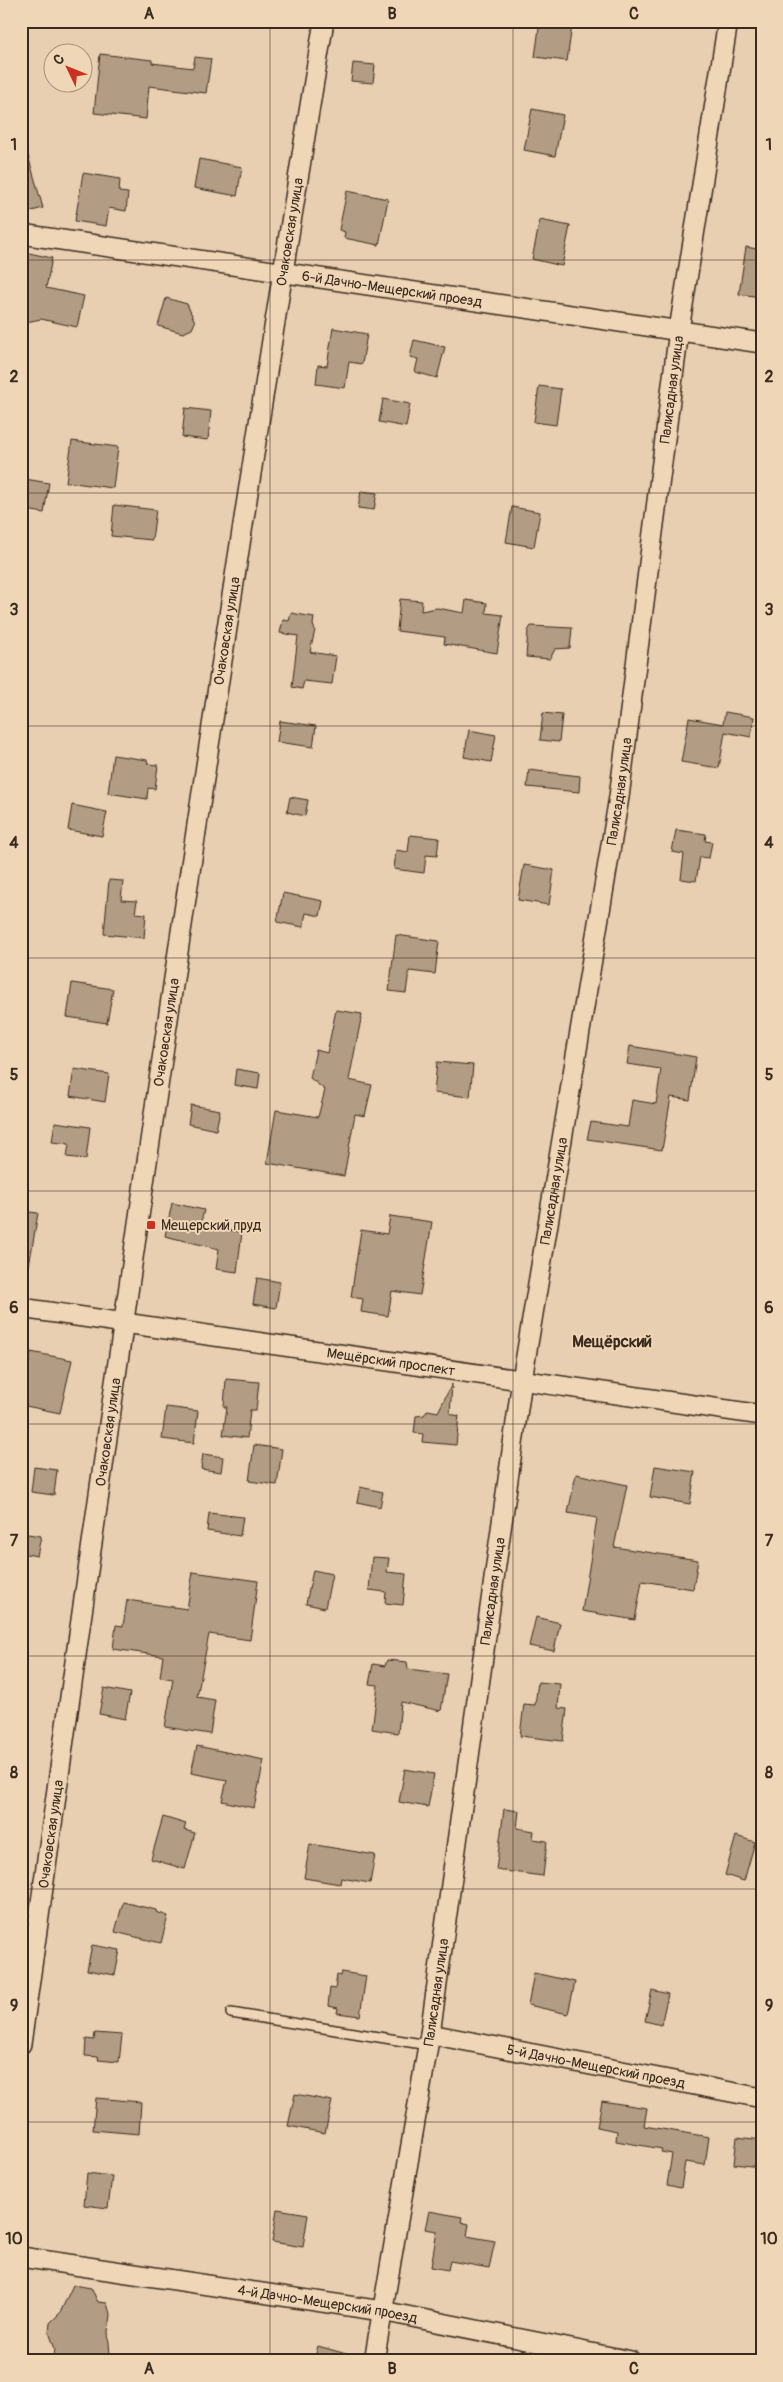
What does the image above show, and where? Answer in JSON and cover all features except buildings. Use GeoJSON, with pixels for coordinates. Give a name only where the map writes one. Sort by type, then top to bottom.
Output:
{"type":"FeatureCollection","features":[{"type":"Feature","properties":{"kind":"street","name":"Очаковская улица"},"geometry":{"type":"LineString","coordinates":[[21,2044],[123,1323],[282,271],[324,21]]}},
{"type":"Feature","properties":{"kind":"street","name":"Палисадная улица"},"geometry":{"type":"LineString","coordinates":[[374,2361],[429,2040],[522,1380],[619,797],[679,330],[728,21]]}},
{"type":"Feature","properties":{"kind":"street","name":"6-й Дачно-Мещерский проезд"},"geometry":{"type":"LineString","coordinates":[[21,234],[762,343]]}},
{"type":"Feature","properties":{"kind":"street","name":"Мещёрский проспект"},"geometry":{"type":"LineString","coordinates":[[21,1308],[762,1415]]}},
{"type":"Feature","properties":{"kind":"street","name":"5-й Дачно-Мещерский проезд"},"geometry":{"type":"LineString","coordinates":[[429,2040],[762,2098]]}},
{"type":"Feature","properties":{"kind":"street","name":"4-й Дачно-Мещерский проезд"},"geometry":{"type":"LineString","coordinates":[[21,2257],[382,2311],[631,2361]]}},
{"type":"Feature","properties":{"kind":"lane"},"geometry":{"type":"LineString","coordinates":[[231,2013],[429,2040]]}},
{"type":"Feature","properties":{"kind":"place","name":"Мещерский пруд"},"geometry":{"type":"Point","coordinates":[151,1225]}},
{"type":"Feature","properties":{"kind":"district","name":"Мещёрский"},"geometry":{"type":"Point","coordinates":[612,1341]}}]}
